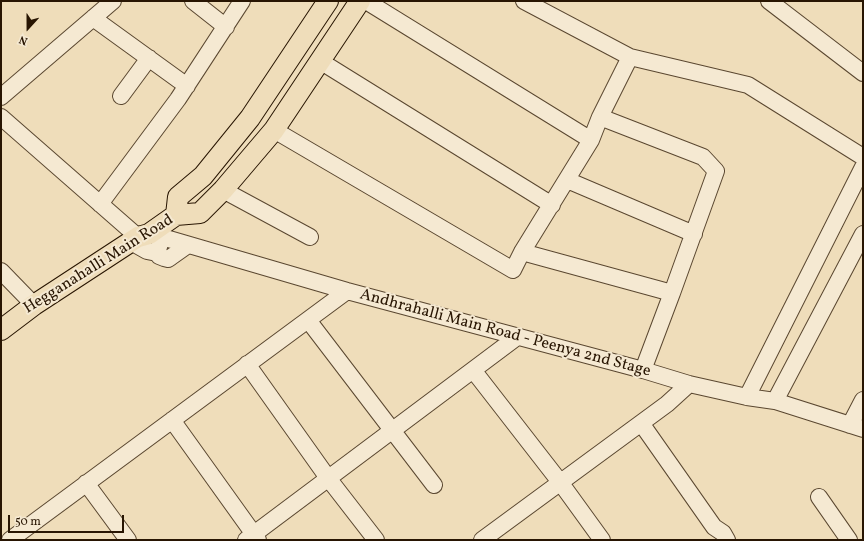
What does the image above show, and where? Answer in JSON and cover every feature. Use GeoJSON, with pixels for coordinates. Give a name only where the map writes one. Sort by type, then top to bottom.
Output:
{"type":"FeatureCollection","features":[{"type":"Feature","properties":{"kind":"main road"},"geometry":{"type":"LineString","coordinates":[[176,215],[178,197],[203,176],[250,118],[328,1]]}},
{"type":"Feature","properties":{"kind":"main road","name":"Hegganahalli Main Road"},"geometry":{"type":"LineString","coordinates":[[1,330],[34,305],[145,238],[176,215],[200,213],[223,190],[274,130],[360,1]]}},
{"type":"Feature","properties":{"kind":"street"},"geometry":{"type":"LineString","coordinates":[[1,96],[113,1]]}},
{"type":"Feature","properties":{"kind":"street"},"geometry":{"type":"LineString","coordinates":[[194,1],[226,28]]}},
{"type":"Feature","properties":{"kind":"street"},"geometry":{"type":"LineString","coordinates":[[100,204],[186,86],[226,28],[242,1]]}},
{"type":"Feature","properties":{"kind":"street"},"geometry":{"type":"LineString","coordinates":[[366,1],[591,140]]}},
{"type":"Feature","properties":{"kind":"street"},"geometry":{"type":"LineString","coordinates":[[524,1],[630,57],[748,85],[863,157]]}},
{"type":"Feature","properties":{"kind":"street"},"geometry":{"type":"LineString","coordinates":[[769,1],[863,72]]}},
{"type":"Feature","properties":{"kind":"street"},"geometry":{"type":"LineString","coordinates":[[93,18],[186,86]]}},
{"type":"Feature","properties":{"kind":"street"},"geometry":{"type":"LineString","coordinates":[[274,130],[513,270],[522,252],[591,140],[600,117],[630,57]]}},
{"type":"Feature","properties":{"kind":"street"},"geometry":{"type":"LineString","coordinates":[[121,96],[149,58]]}},
{"type":"Feature","properties":{"kind":"street"},"geometry":{"type":"LineString","coordinates":[[320,61],[552,205]]}},
{"type":"Feature","properties":{"kind":"street"},"geometry":{"type":"LineString","coordinates":[[1,117],[100,204],[145,238],[159,256],[168,259],[188,245]]}},
{"type":"Feature","properties":{"kind":"street"},"geometry":{"type":"LineString","coordinates":[[600,117],[703,156],[716,172],[643,370]]}},
{"type":"Feature","properties":{"kind":"street"},"geometry":{"type":"LineString","coordinates":[[747,397],[863,167]]}},
{"type":"Feature","properties":{"kind":"street"},"geometry":{"type":"LineString","coordinates":[[567,180],[694,234]]}},
{"type":"Feature","properties":{"kind":"street"},"geometry":{"type":"LineString","coordinates":[[223,190],[310,237]]}},
{"type":"Feature","properties":{"kind":"street"},"geometry":{"type":"LineString","coordinates":[[775,401],[863,234]]}},
{"type":"Feature","properties":{"kind":"street"},"geometry":{"type":"LineString","coordinates":[[145,238],[147,251],[158,253]]}},
{"type":"Feature","properties":{"kind":"street","name":"Andhrahalli Main Road - Peenya 2nd Stage"},"geometry":{"type":"LineString","coordinates":[[145,238],[188,245],[347,291],[643,370],[689,384],[747,397],[775,401],[856,427]]}},
{"type":"Feature","properties":{"kind":"street"},"geometry":{"type":"LineString","coordinates":[[522,252],[672,293]]}},
{"type":"Feature","properties":{"kind":"street"},"geometry":{"type":"LineString","coordinates":[[1,271],[34,305]]}},
{"type":"Feature","properties":{"kind":"street"},"geometry":{"type":"LineString","coordinates":[[10,540],[347,291]]}},
{"type":"Feature","properties":{"kind":"street"},"geometry":{"type":"LineString","coordinates":[[308,320],[434,485]]}},
{"type":"Feature","properties":{"kind":"street"},"geometry":{"type":"LineString","coordinates":[[172,420],[253,538],[328,478],[517,337]]}},
{"type":"Feature","properties":{"kind":"street"},"geometry":{"type":"LineString","coordinates":[[247,364],[328,478],[376,540]]}},
{"type":"Feature","properties":{"kind":"street"},"geometry":{"type":"LineString","coordinates":[[473,370],[560,482],[602,540]]}},
{"type":"Feature","properties":{"kind":"street"},"geometry":{"type":"LineString","coordinates":[[482,540],[667,404],[689,384]]}},
{"type":"Feature","properties":{"kind":"street"},"geometry":{"type":"LineString","coordinates":[[856,427],[863,400]]}},
{"type":"Feature","properties":{"kind":"street"},"geometry":{"type":"LineString","coordinates":[[641,423],[714,527],[723,533],[727,540]]}},
{"type":"Feature","properties":{"kind":"street"},"geometry":{"type":"LineString","coordinates":[[86,483],[128,540]]}},
{"type":"Feature","properties":{"kind":"street"},"geometry":{"type":"LineString","coordinates":[[819,497],[848,540]]}}]}
